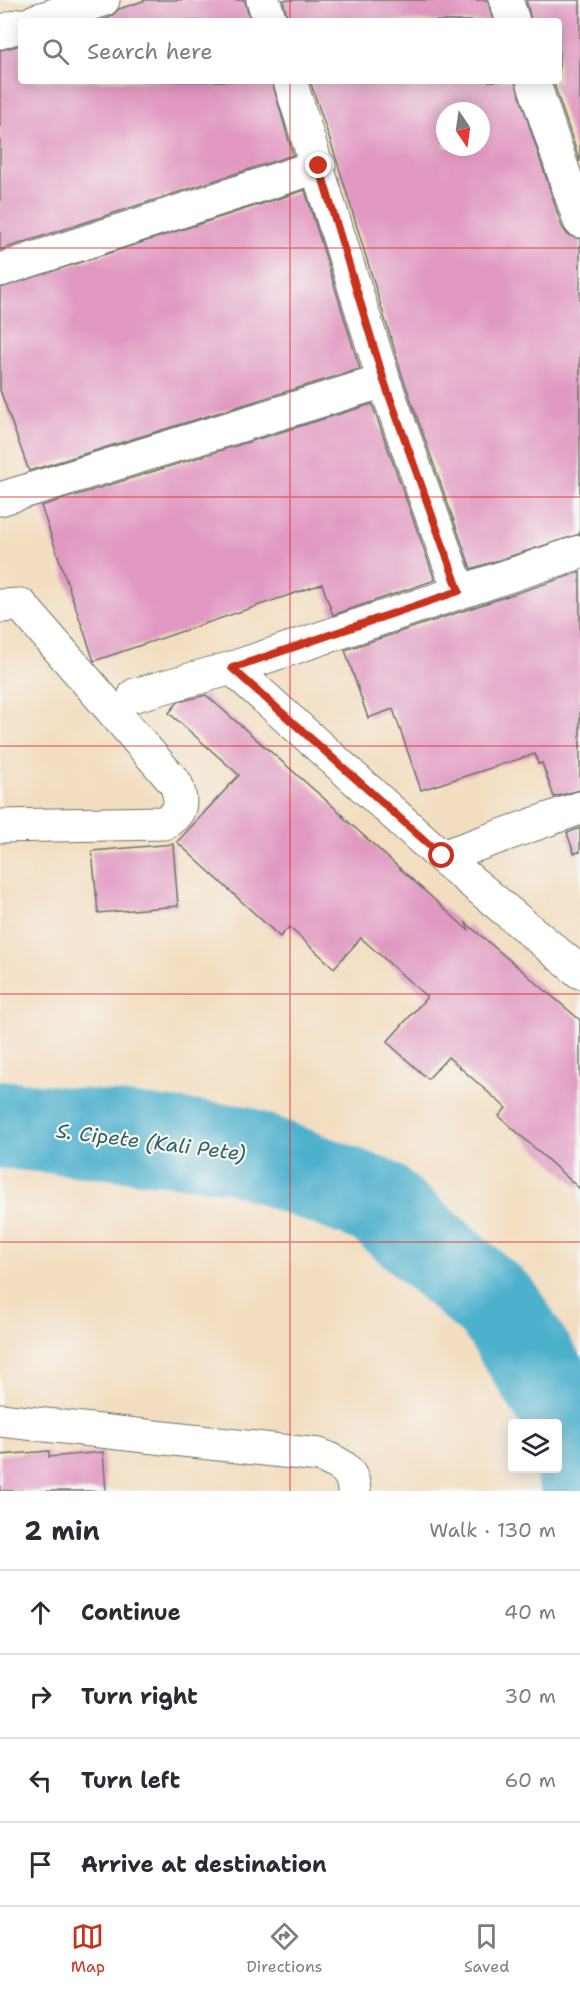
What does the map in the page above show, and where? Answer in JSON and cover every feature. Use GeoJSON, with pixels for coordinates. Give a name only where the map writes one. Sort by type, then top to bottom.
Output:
{"type":"FeatureCollection","features":[{"type":"Feature","properties":{"kind":"street"},"geometry":{"type":"LineString","coordinates":[[45,18],[103,0]]}},
{"type":"Feature","properties":{"kind":"street"},"geometry":{"type":"LineString","coordinates":[[263,0],[269,18]]}},
{"type":"Feature","properties":{"kind":"street"},"geometry":{"type":"LineString","coordinates":[[506,0],[512,18]]}},
{"type":"Feature","properties":{"kind":"street"},"geometry":{"type":"LineString","coordinates":[[0,32],[18,26]]}},
{"type":"Feature","properties":{"kind":"street"},"geometry":{"type":"LineString","coordinates":[[291,84],[319,166],[384,381],[459,591]]}},
{"type":"Feature","properties":{"kind":"street"},"geometry":{"type":"LineString","coordinates":[[534,84],[580,221]]}},
{"type":"Feature","properties":{"kind":"street"},"geometry":{"type":"LineString","coordinates":[[0,270],[319,166]]}},
{"type":"Feature","properties":{"kind":"street"},"geometry":{"type":"LineString","coordinates":[[0,499],[384,381]]}},
{"type":"Feature","properties":{"kind":"street"},"geometry":{"type":"LineString","coordinates":[[135,694],[232,668],[580,552]]}},
{"type":"Feature","properties":{"kind":"street"},"geometry":{"type":"LineString","coordinates":[[0,606],[21,605],[176,784],[181,807],[176,817],[163,823],[0,826]]}},
{"type":"Feature","properties":{"kind":"street"},"geometry":{"type":"LineString","coordinates":[[232,668],[442,856],[580,972]]}},
{"type":"Feature","properties":{"kind":"street"},"geometry":{"type":"LineString","coordinates":[[442,856],[580,808]]}},
{"type":"Feature","properties":{"kind":"street"},"geometry":{"type":"LineString","coordinates":[[0,1420],[319,1455],[340,1463],[348,1472],[354,1491]]}},
{"type":"Feature","properties":{"kind":"building"},"geometry":{"type":"Polygon","coordinates":[[[146,0],[245,0],[249,18],[109,18],[119,9],[146,0]]]}},
{"type":"Feature","properties":{"kind":"building"},"geometry":{"type":"Polygon","coordinates":[[[283,0],[488,0],[492,18],[287,18],[283,0]]]}},
{"type":"Feature","properties":{"kind":"building"},"geometry":{"type":"Polygon","coordinates":[[[526,0],[580,0],[580,162],[554,84],[562,84],[562,18],[530,18],[526,0]]]}},
{"type":"Feature","properties":{"kind":"building"},"geometry":{"type":"Polygon","coordinates":[[[18,46],[18,84],[273,84],[293,155],[0,250],[0,50],[18,46]]]}},
{"type":"Feature","properties":{"kind":"building"},"geometry":{"type":"Polygon","coordinates":[[[311,84],[516,84],[562,227],[568,235],[580,239],[580,534],[471,569],[402,375],[337,161],[311,84]]]}},
{"type":"Feature","properties":{"kind":"building"},"geometry":{"type":"Polygon","coordinates":[[[305,190],[360,369],[29,471],[0,390],[0,288],[305,190]]]}},
{"type":"Feature","properties":{"kind":"building"},"geometry":{"type":"Polygon","coordinates":[[[372,404],[435,580],[333,615],[322,584],[94,661],[41,506],[372,404]]]}},
{"type":"Feature","properties":{"kind":"building"},"geometry":{"type":"Polygon","coordinates":[[[580,572],[580,790],[554,797],[542,763],[538,764],[535,754],[421,790],[393,709],[368,718],[345,650],[580,572]]]}},
{"type":"Feature","properties":{"kind":"building"},"geometry":{"type":"Polygon","coordinates":[[[206,695],[344,816],[342,816],[469,931],[466,923],[580,1020],[580,1189],[499,1116],[506,1108],[448,1057],[428,1079],[387,1042],[427,997],[361,938],[334,968],[289,927],[280,937],[177,842],[239,775],[169,713],[178,702],[206,695]]]}},
{"type":"Feature","properties":{"kind":"building"},"geometry":{"type":"Polygon","coordinates":[[[580,828],[580,852],[574,853],[567,833],[580,828]]]}},
{"type":"Feature","properties":{"kind":"building"},"geometry":{"type":"Polygon","coordinates":[[[173,844],[178,906],[98,913],[92,851],[173,844]]]}},
{"type":"Feature","properties":{"kind":"building"},"geometry":{"type":"Polygon","coordinates":[[[49,1451],[49,1457],[103,1452],[106,1491],[0,1491],[0,1455],[49,1451]]]}},
{"type":"Feature","properties":{"kind":"waterway","name":"S. Cipete (Kali Pete)"},"geometry":{"type":"LineString","coordinates":[[0,1124],[238,1149],[377,1202],[499,1308],[569,1420],[580,1473]]}},
{"type":"Feature","properties":{"kind":"route"},"geometry":{"type":"LineString","coordinates":[[319,166],[384,381],[459,591],[232,668],[442,856]]}}]}
